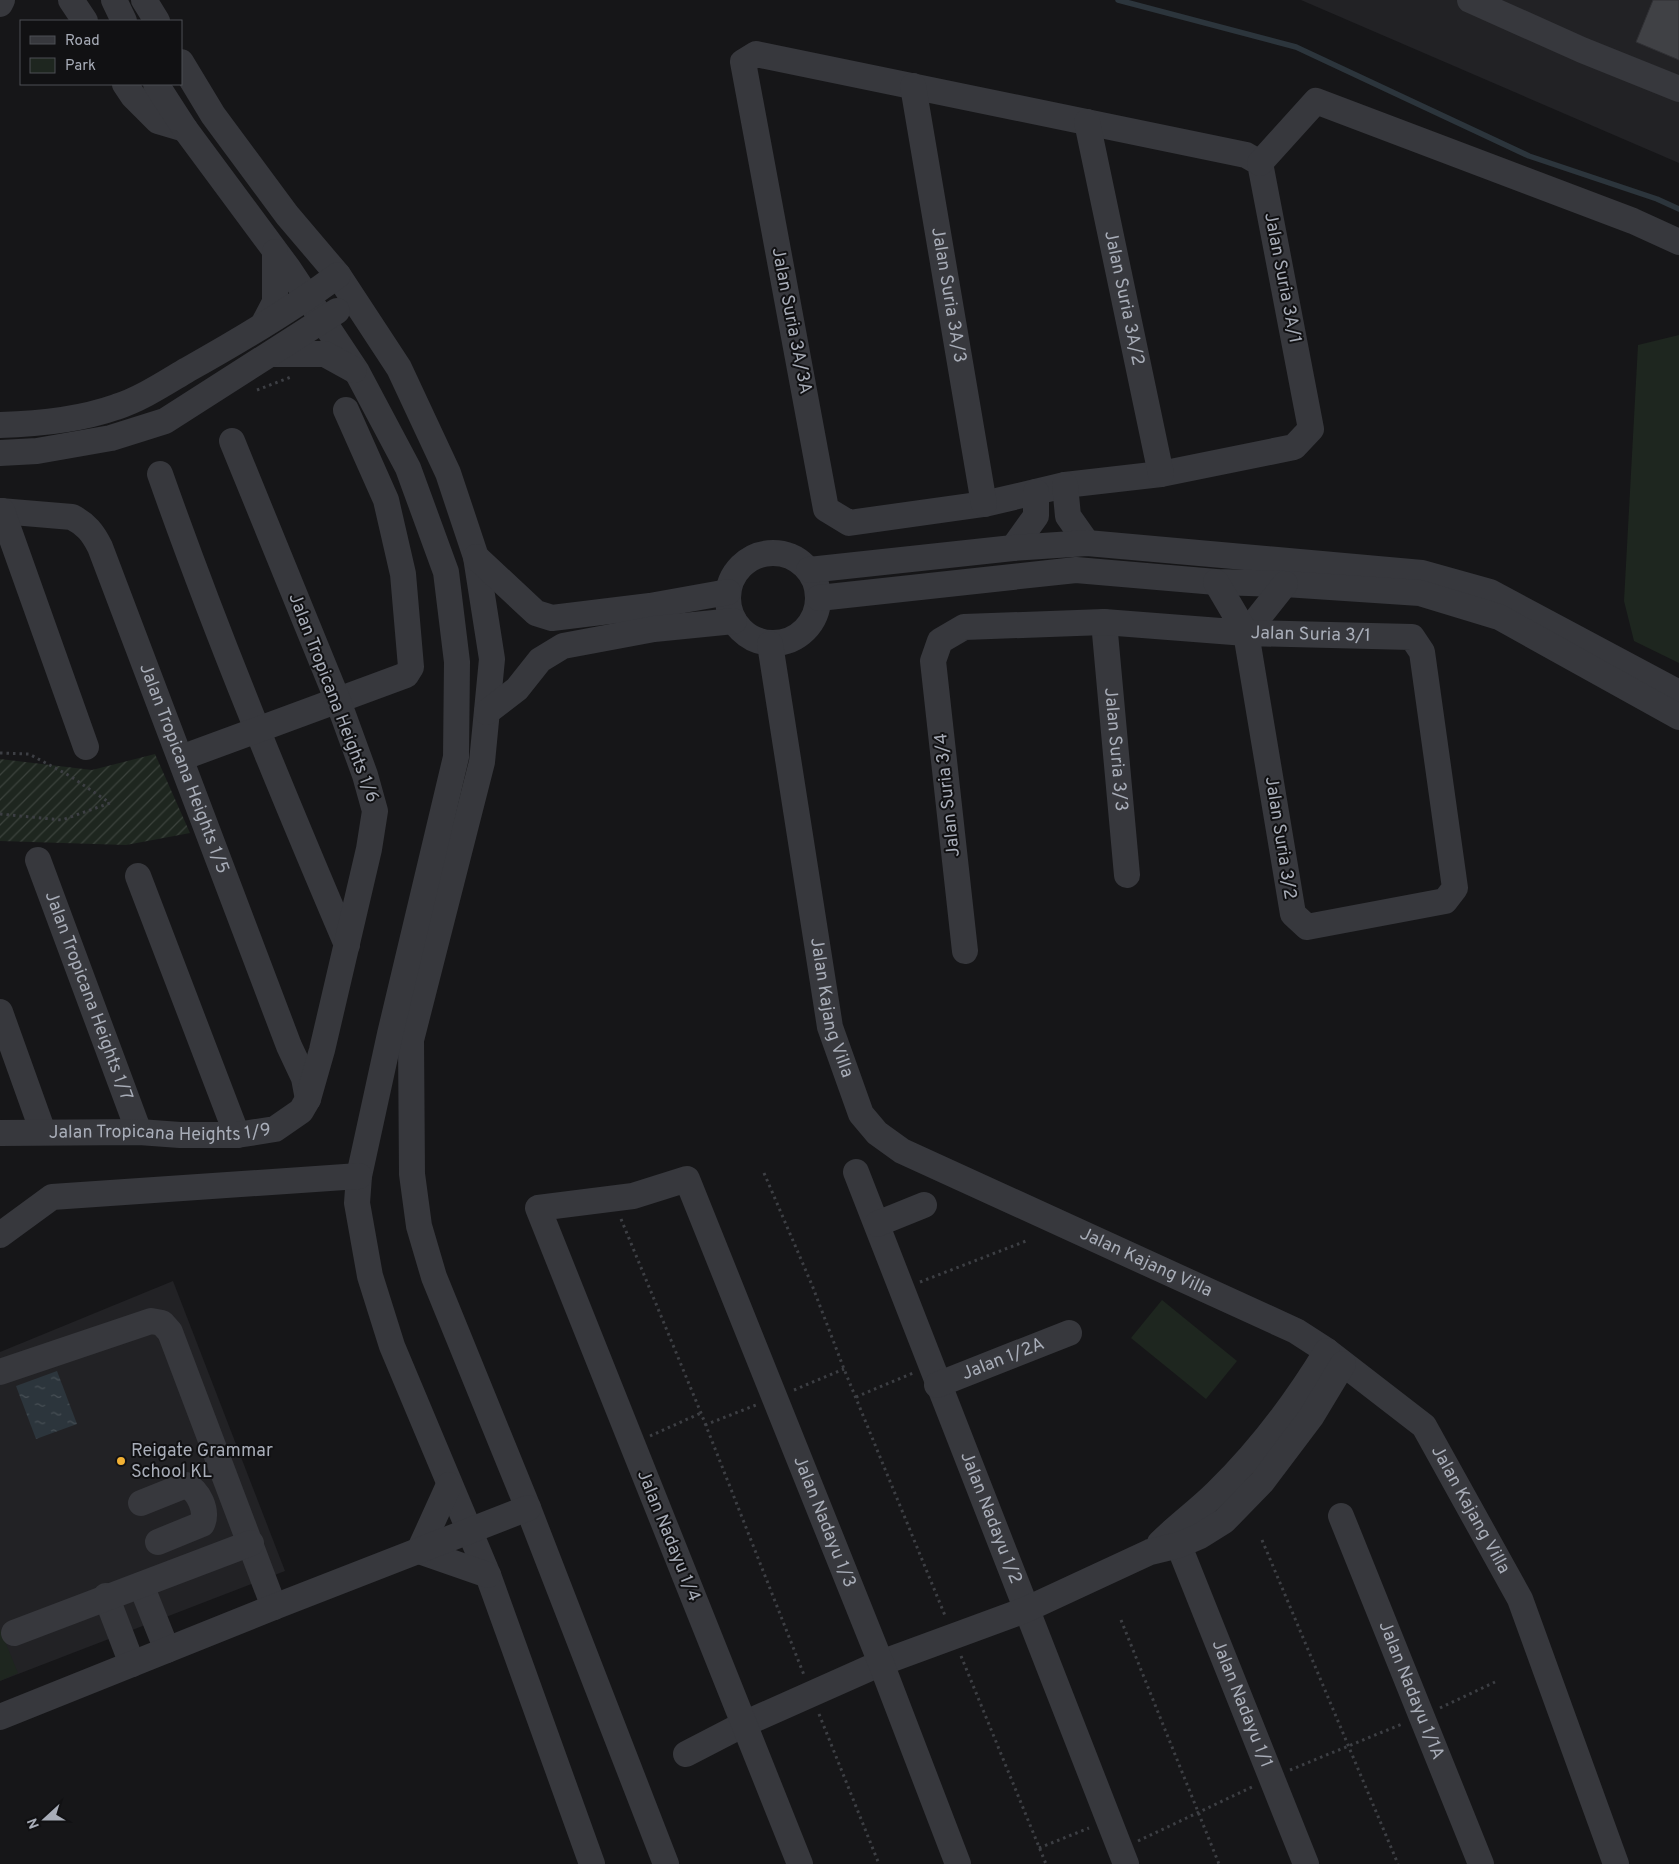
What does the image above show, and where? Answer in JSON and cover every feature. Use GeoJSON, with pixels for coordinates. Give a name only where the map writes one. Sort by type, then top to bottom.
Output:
{"type":"FeatureCollection","features":[{"type":"Feature","properties":{"kind":"street"},"geometry":{"type":"LineString","coordinates":[[0,4],[2,0]]}},
{"type":"Feature","properties":{"kind":"street"},"geometry":{"type":"LineString","coordinates":[[71,0],[84,20]]}},
{"type":"Feature","properties":{"kind":"street"},"geometry":{"type":"LineString","coordinates":[[114,0],[124,20]]}},
{"type":"Feature","properties":{"kind":"street"},"geometry":{"type":"LineString","coordinates":[[144,0],[156,20]]}},
{"type":"Feature","properties":{"kind":"street"},"geometry":{"type":"LineString","coordinates":[[1470,0],[1582,50],[1679,89]]}},
{"type":"Feature","properties":{"kind":"street","name":"Jalan Suria 3A/3A"},"geometry":{"type":"LineString","coordinates":[[913,86],[756,54],[743,62],[826,510],[849,523],[984,504],[1066,485]]}},
{"type":"Feature","properties":{"kind":"street"},"geometry":{"type":"LineString","coordinates":[[182,64],[214,116],[287,215],[338,275],[399,368],[448,473],[476,557],[492,656],[482,762],[411,1040],[412,1174],[419,1226],[434,1277],[528,1508],[666,1864]]}},
{"type":"Feature","properties":{"kind":"street"},"geometry":{"type":"LineString","coordinates":[[126,85],[133,96],[158,121],[184,129]]}},
{"type":"Feature","properties":{"kind":"street"},"geometry":{"type":"LineString","coordinates":[[157,85],[184,129],[308,298],[357,372],[408,468],[446,572],[457,662],[456,757],[359,1176],[357,1203],[370,1276],[392,1346],[488,1575],[592,1864]]}},
{"type":"Feature","properties":{"kind":"street"},"geometry":{"type":"LineString","coordinates":[[913,86],[1246,154],[1260,163],[1316,101],[1633,221],[1679,242]]}},
{"type":"Feature","properties":{"kind":"street","name":"Jalan Suria 3A/3"},"geometry":{"type":"LineString","coordinates":[[913,86],[984,504]]}},
{"type":"Feature","properties":{"kind":"street","name":"Jalan Suria 3A/2"},"geometry":{"type":"LineString","coordinates":[[1087,122],[1161,474]]}},
{"type":"Feature","properties":{"kind":"street","name":"Jalan Suria 3A/1"},"geometry":{"type":"LineString","coordinates":[[1066,485],[1161,474],[1294,447],[1311,429],[1260,163]]}},
{"type":"Feature","properties":{"kind":"street"},"geometry":{"type":"LineString","coordinates":[[263,325],[275,302],[275,252]]}},
{"type":"Feature","properties":{"kind":"street"},"geometry":{"type":"LineString","coordinates":[[0,425],[74,418],[117,407],[163,384],[263,325],[308,298],[338,275]]}},
{"type":"Feature","properties":{"kind":"street"},"geometry":{"type":"LineString","coordinates":[[0,453],[37,451],[111,438],[165,421],[324,322],[354,298]]}},
{"type":"Feature","properties":{"kind":"street"},"geometry":{"type":"LineString","coordinates":[[272,354],[325,354],[357,372]]}},
{"type":"Feature","properties":{"kind":"street"},"geometry":{"type":"LineString","coordinates":[[181,758],[406,675],[411,667],[403,574],[386,500],[346,410]]}},
{"type":"Feature","properties":{"kind":"street","name":"Jalan Tropicana Heights 1/6"},"geometry":{"type":"LineString","coordinates":[[232,441],[338,701],[370,788],[375,811],[369,849],[347,945],[322,1050],[308,1099]]}},
{"type":"Feature","properties":{"kind":"street"},"geometry":{"type":"LineString","coordinates":[[160,474],[183,540],[287,804],[347,945]]}},
{"type":"Feature","properties":{"kind":"street"},"geometry":{"type":"LineString","coordinates":[[1066,485],[1068,516],[1087,543]]}},
{"type":"Feature","properties":{"kind":"street"},"geometry":{"type":"LineString","coordinates":[[1013,548],[1036,516],[1036,492]]}},
{"type":"Feature","properties":{"kind":"street"},"geometry":{"type":"LineString","coordinates":[[1,511],[86,747]]}},
{"type":"Feature","properties":{"kind":"street","name":"Jalan Tropicana Heights 1/5"},"geometry":{"type":"LineString","coordinates":[[1,511],[72,516],[82,522],[92,532],[100,547],[289,1046],[304,1078],[308,1099]]}},
{"type":"Feature","properties":{"kind":"street"},"geometry":{"type":"LineString","coordinates":[[809,570],[1013,548],[1087,543],[1422,573],[1490,592],[1679,693]]}},
{"type":"Feature","properties":{"kind":"street"},"geometry":{"type":"LineString","coordinates":[[769,553],[784,554],[798,560],[809,570],[816,583],[818,598],[816,613],[809,626],[798,636],[785,643],[770,644],[755,640],[743,632],[734,621],[728,607],[728,592],[733,577],[742,565],[754,557],[769,553]]}},
{"type":"Feature","properties":{"kind":"street"},"geometry":{"type":"LineString","coordinates":[[476,557],[536,613],[552,618],[650,606],[728,592]]}},
{"type":"Feature","properties":{"kind":"street"},"geometry":{"type":"LineString","coordinates":[[818,598],[1076,570],[1216,582],[1285,584],[1420,593],[1499,618],[1679,717]]}},
{"type":"Feature","properties":{"kind":"street","name":"Jalan Suria 3/2"},"geometry":{"type":"LineString","coordinates":[[1216,582],[1246,633],[1293,914],[1307,927],[1445,901]]}},
{"type":"Feature","properties":{"kind":"street"},"geometry":{"type":"LineString","coordinates":[[1246,633],[1285,584]]}},
{"type":"Feature","properties":{"kind":"street"},"geometry":{"type":"LineString","coordinates":[[487,712],[517,689],[540,660],[563,646],[654,629],[734,621]]}},
{"type":"Feature","properties":{"kind":"street","name":"Jalan Suria 3/1"},"geometry":{"type":"LineString","coordinates":[[940,641],[964,627],[1104,622],[1246,633],[1412,637],[1422,652],[1455,888],[1445,901]]}},
{"type":"Feature","properties":{"kind":"street","name":"Jalan Suria 3/3"},"geometry":{"type":"LineString","coordinates":[[1104,622],[1127,875]]}},
{"type":"Feature","properties":{"kind":"street","name":"Jalan Suria 3/4"},"geometry":{"type":"LineString","coordinates":[[940,641],[933,661],[965,951]]}},
{"type":"Feature","properties":{"kind":"street","name":"Jalan Kajang Villa"},"geometry":{"type":"LineString","coordinates":[[770,644],[830,1027],[861,1114],[877,1133],[902,1151],[1296,1331],[1335,1357],[1424,1426],[1520,1598],[1616,1864]]}},
{"type":"Feature","properties":{"kind":"street","name":"Jalan Tropicana Heights 1/7"},"geometry":{"type":"LineString","coordinates":[[38,860],[139,1132]]}},
{"type":"Feature","properties":{"kind":"street"},"geometry":{"type":"LineString","coordinates":[[138,876],[237,1135]]}},
{"type":"Feature","properties":{"kind":"street"},"geometry":{"type":"LineString","coordinates":[[0,1012],[43,1132]]}},
{"type":"Feature","properties":{"kind":"street"},"geometry":{"type":"LineString","coordinates":[[289,1046],[308,1060],[322,1050]]}},
{"type":"Feature","properties":{"kind":"street","name":"Jalan Tropicana Heights 1/9"},"geometry":{"type":"LineString","coordinates":[[0,1133],[139,1132],[180,1135],[237,1135],[275,1129],[301,1111],[308,1099]]}},
{"type":"Feature","properties":{"kind":"street","name":"Jalan Nadayu 1/2"},"geometry":{"type":"LineString","coordinates":[[856,1172],[1025,1610],[1123,1857]]}},
{"type":"Feature","properties":{"kind":"street"},"geometry":{"type":"LineString","coordinates":[[0,1235],[52,1197],[359,1176]]}},
{"type":"Feature","properties":{"kind":"street","name":"Jalan Nadayu 1/3"},"geometry":{"type":"LineString","coordinates":[[613,1200],[633,1196],[687,1179],[881,1663],[958,1864]]}},
{"type":"Feature","properties":{"kind":"street","name":"Jalan Nadayu 1/4"},"geometry":{"type":"LineString","coordinates":[[613,1200],[538,1208],[800,1864]]}},
{"type":"Feature","properties":{"kind":"street"},"geometry":{"type":"LineString","coordinates":[[877,1224],[924,1205]]}},
{"type":"Feature","properties":{"kind":"street"},"geometry":{"type":"LineString","coordinates":[[0,1372],[151,1321],[162,1323],[170,1332],[274,1606]]}},
{"type":"Feature","properties":{"kind":"street"},"geometry":{"type":"LineString","coordinates":[[1296,1331],[1317,1387]]}},
{"type":"Feature","properties":{"kind":"street","name":"Jalan 1/2A"},"geometry":{"type":"LineString","coordinates":[[934,1376],[1069,1333]]}},
{"type":"Feature","properties":{"kind":"street"},"geometry":{"type":"LineString","coordinates":[[686,1754],[744,1724],[881,1663],[1025,1610],[1176,1538],[1224,1521],[1252,1473],[1283,1435],[1317,1387],[1335,1357]]}},
{"type":"Feature","properties":{"kind":"street"},"geometry":{"type":"LineString","coordinates":[[1317,1387],[1372,1386]]}},
{"type":"Feature","properties":{"kind":"street"},"geometry":{"type":"LineString","coordinates":[[141,1503],[186,1485],[194,1491],[201,1504],[205,1516],[202,1524],[158,1542]]}},
{"type":"Feature","properties":{"kind":"street"},"geometry":{"type":"LineString","coordinates":[[419,1551],[449,1485]]}},
{"type":"Feature","properties":{"kind":"street"},"geometry":{"type":"LineString","coordinates":[[201,1504],[232,1492]]}},
{"type":"Feature","properties":{"kind":"street"},"geometry":{"type":"LineString","coordinates":[[0,1717],[274,1606],[528,1508]]}},
{"type":"Feature","properties":{"kind":"street","name":"Jalan Nadayu 1/1A"},"geometry":{"type":"LineString","coordinates":[[1342,1516],[1481,1864]]}},
{"type":"Feature","properties":{"kind":"street","name":"Jalan Nadayu 1/1"},"geometry":{"type":"LineString","coordinates":[[1176,1538],[1306,1864]]}},
{"type":"Feature","properties":{"kind":"street"},"geometry":{"type":"LineString","coordinates":[[14,1633],[106,1596],[141,1585],[250,1543]]}},
{"type":"Feature","properties":{"kind":"street"},"geometry":{"type":"LineString","coordinates":[[419,1551],[488,1575]]}},
{"type":"Feature","properties":{"kind":"street"},"geometry":{"type":"LineString","coordinates":[[141,1585],[167,1650]]}},
{"type":"Feature","properties":{"kind":"street"},"geometry":{"type":"LineString","coordinates":[[106,1596],[132,1664]]}},
{"type":"Feature","properties":{"kind":"path"},"geometry":{"type":"LineString","coordinates":[[0,753],[29,754],[70,776],[110,803],[62,820],[0,814]]}},
{"type":"Feature","properties":{"kind":"path"},"geometry":{"type":"LineString","coordinates":[[764,1173],[1046,1864]]}},
{"type":"Feature","properties":{"kind":"path"},"geometry":{"type":"LineString","coordinates":[[613,1200],[701,1414],[879,1864]]}},
{"type":"Feature","properties":{"kind":"path"},"geometry":{"type":"LineString","coordinates":[[901,1289],[1026,1241]]}},
{"type":"Feature","properties":{"kind":"path"},"geometry":{"type":"LineString","coordinates":[[856,1397],[934,1376]]}},
{"type":"Feature","properties":{"kind":"path"},"geometry":{"type":"LineString","coordinates":[[632,1444],[701,1414]]}},
{"type":"Feature","properties":{"kind":"path"},"geometry":{"type":"LineString","coordinates":[[1262,1540],[1398,1864]]}},
{"type":"Feature","properties":{"kind":"path"},"geometry":{"type":"LineString","coordinates":[[1121,1620],[1219,1864]]}},
{"type":"Feature","properties":{"kind":"path"},"geometry":{"type":"LineString","coordinates":[[1123,1857],[1199,1812],[1271,1778],[1347,1745],[1422,1716],[1496,1682]]}},
{"type":"Feature","properties":{"kind":"path"},"geometry":{"type":"LineString","coordinates":[[1038,1848],[1108,1821]]}},
{"type":"Feature","properties":{"kind":"shaded area"},"geometry":{"type":"Polygon","coordinates":[[[1301,0],[1679,0],[1679,163],[1301,0]]]}},
{"type":"Feature","properties":{"kind":"shaded area","name":"Reigate Grammar School KL"},"geometry":{"type":"Polygon","coordinates":[[[173,1281],[285,1571],[0,1681],[0,1352],[173,1281]]]}},
{"type":"Feature","properties":{"kind":"green space"},"geometry":{"type":"Polygon","coordinates":[[[1679,335],[1679,663],[1634,641],[1624,601],[1638,345],[1679,335]]]}},
{"type":"Feature","properties":{"kind":"green space"},"geometry":{"type":"Polygon","coordinates":[[[155,754],[190,833],[126,845],[0,841],[0,759],[92,770],[155,754]]]}},
{"type":"Feature","properties":{"kind":"green space"},"geometry":{"type":"Polygon","coordinates":[[[1162,1300],[1237,1361],[1206,1399],[1131,1338],[1162,1300]]]}},
{"type":"Feature","properties":{"kind":"green space"},"geometry":{"type":"Polygon","coordinates":[[[0,1629],[18,1673],[0,1681],[0,1629]]]}},
{"type":"Feature","properties":{"kind":"water"},"geometry":{"type":"Polygon","coordinates":[[[57,1371],[77,1424],[36,1439],[16,1386],[57,1371]]]}},
{"type":"Feature","properties":{"kind":"building"},"geometry":{"type":"Polygon","coordinates":[[[1653,0],[1679,0],[1679,60],[1636,42],[1653,0]]]}},
{"type":"Feature","properties":{"kind":"waterway"},"geometry":{"type":"LineString","coordinates":[[1118,0],[1296,47],[1529,156],[1657,199],[1679,209]]}},
{"type":"Feature","properties":{"kind":"place","name":"Reigate Grammar School KL"},"geometry":{"type":"Point","coordinates":[121,1461]}}]}
